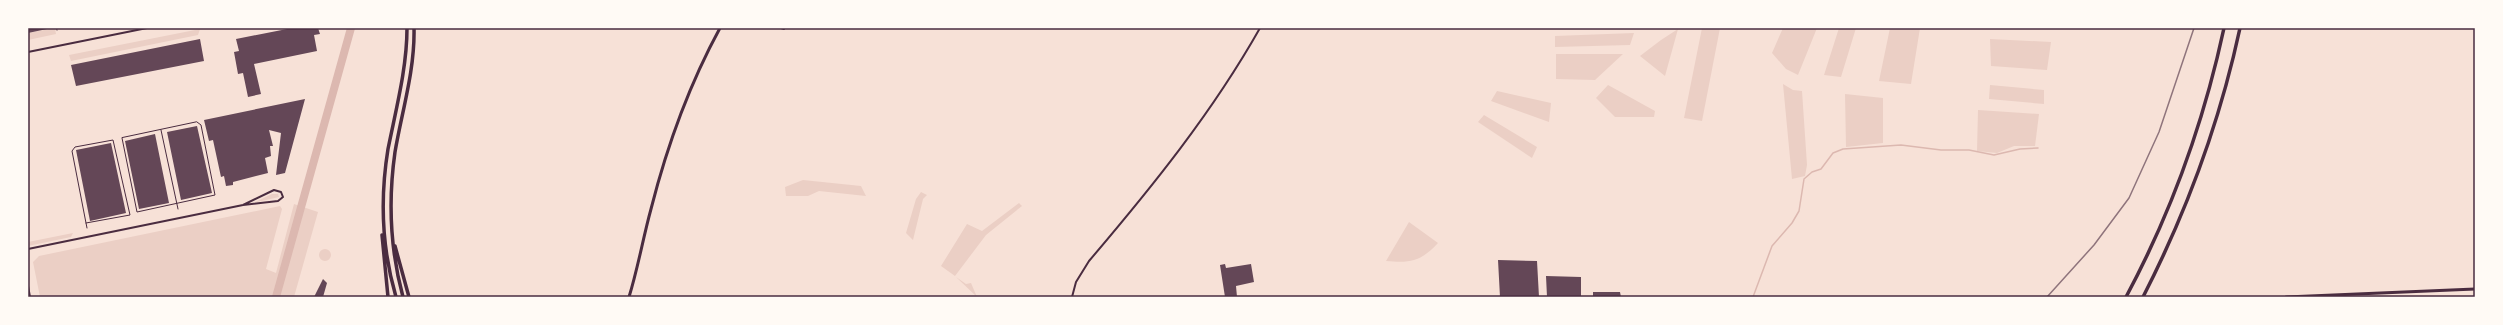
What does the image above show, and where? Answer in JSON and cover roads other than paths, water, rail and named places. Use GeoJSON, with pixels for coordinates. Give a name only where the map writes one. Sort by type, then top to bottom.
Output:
{"type":"FeatureCollection","features":[{"type":"Feature","properties":{"kind":"highway"},"geometry":{"type":"LineString","coordinates":[[388,297],[382,248],[386,164],[405,57],[407,28]]}},
{"type":"Feature","properties":{"kind":"highway"},"geometry":{"type":"LineString","coordinates":[[403,297],[397,272],[391,234],[393,173],[413,58],[414,28]]}},
{"type":"Feature","properties":{"kind":"highway"},"geometry":{"type":"LineString","coordinates":[[629,297],[650,210],[670,142],[691,88],[720,28]]}},
{"type":"Feature","properties":{"kind":"highway"},"geometry":{"type":"LineString","coordinates":[[2126,297],[2159,228],[2189,152],[2210,85],[2224,28]]}},
{"type":"Feature","properties":{"kind":"highway"},"geometry":{"type":"LineString","coordinates":[[2143,297],[2200,164],[2223,94],[2240,28]]}},
{"type":"Feature","properties":{"kind":"highway"},"geometry":{"type":"LineString","coordinates":[[383,228],[388,264],[396,297]]}},
{"type":"Feature","properties":{"kind":"highway"},"geometry":{"type":"LineString","coordinates":[[391,234],[409,297]]}},
{"type":"Feature","properties":{"kind":"highway"},"geometry":{"type":"LineString","coordinates":[[2286,297],[2475,289]]}},
{"type":"Feature","properties":{"kind":"street"},"geometry":{"type":"LineString","coordinates":[[28,52],[147,28]]}},
{"type":"Feature","properties":{"kind":"street"},"geometry":{"type":"LineString","coordinates":[[1072,297],[1072,291],[1089,261],[1200,124],[1234,74],[1260,28]]}},
{"type":"Feature","properties":{"kind":"street"},"geometry":{"type":"LineString","coordinates":[[28,249],[243,205],[278,201],[283,197],[281,192],[274,190],[243,205]]}},
{"type":"Feature","properties":{"kind":"street"},"geometry":{"type":"LineString","coordinates":[[28,286],[30,297]]}},
{"type":"Feature","properties":{"kind":"lane"},"geometry":{"type":"LineString","coordinates":[[197,122],[201,125],[215,195],[177,205],[139,213],[136,210],[122,138],[197,122]]}},
{"type":"Feature","properties":{"kind":"lane"},"geometry":{"type":"LineString","coordinates":[[160,129],[178,209]]}},
{"type":"Feature","properties":{"kind":"lane"},"geometry":{"type":"LineString","coordinates":[[86,223],[130,215],[113,140],[75,147],[72,151],[86,223],[87,228]]}},
{"type":"Feature","properties":{"kind":"waterway"},"geometry":{"type":"LineString","coordinates":[[276,297],[351,28]]}},
{"type":"Feature","properties":{"kind":"waterway"},"geometry":{"type":"LineString","coordinates":[[1753,297],[1772,246],[1792,223],[1799,211],[1804,179],[1812,172],[1821,169],[1833,153],[1843,149],[1901,145],[1941,150],[1969,150],[1994,155],[2020,149],[2038,148]]}},
{"type":"Feature","properties":{"kind":"railway"},"geometry":{"type":"LineString","coordinates":[[2047,297],[2094,245],[2129,198],[2159,132],[2194,28]]}}]}
